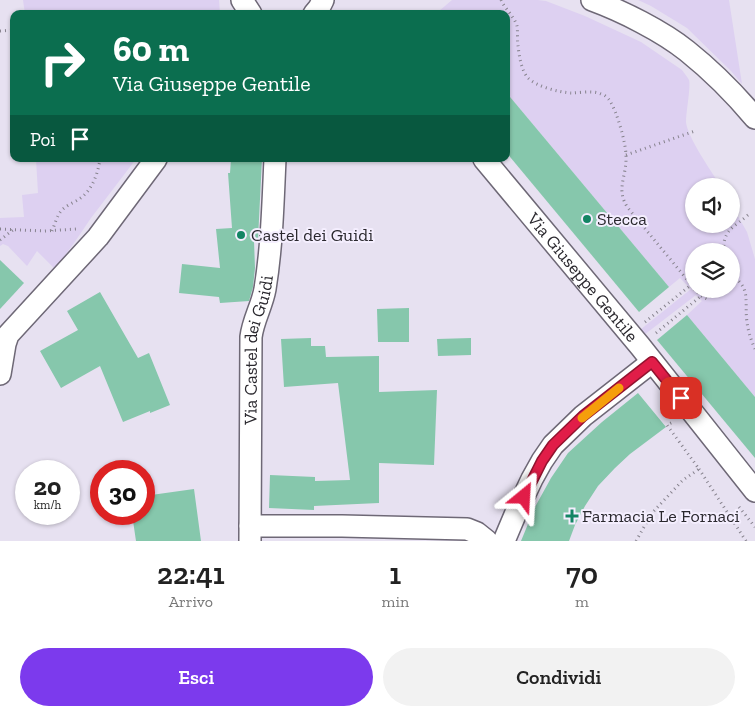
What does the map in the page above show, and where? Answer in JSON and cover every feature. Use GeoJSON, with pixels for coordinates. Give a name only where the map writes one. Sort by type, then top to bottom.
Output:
{"type":"FeatureCollection","features":[{"type":"Feature","properties":{"kind":"street"},"geometry":{"type":"LineString","coordinates":[[592,0],[649,27],[686,50],[736,95],[755,118]]}},
{"type":"Feature","properties":{"kind":"street"},"geometry":{"type":"LineString","coordinates":[[1,365],[8,335],[103,231],[154,162]]}},
{"type":"Feature","properties":{"kind":"street","name":"Via Castel dei Guidi"},"geometry":{"type":"LineString","coordinates":[[250,533],[251,337],[262,304],[265,288],[272,219],[275,162]]}},
{"type":"Feature","properties":{"kind":"street","name":"Via Giuseppe Gentile"},"geometry":{"type":"LineString","coordinates":[[486,162],[641,348],[755,490]]}},
{"type":"Feature","properties":{"kind":"street"},"geometry":{"type":"LineString","coordinates":[[504,541],[528,488],[553,445],[583,416],[641,348]]}},
{"type":"Feature","properties":{"kind":"street"},"geometry":{"type":"LineString","coordinates":[[250,533],[342,526],[467,529],[477,533],[487,541]]}},
{"type":"Feature","properties":{"kind":"path"},"geometry":{"type":"LineString","coordinates":[[510,14],[517,27],[519,55],[526,76],[536,83],[563,92],[593,92],[602,94],[614,109],[626,155],[621,195],[624,202],[685,277]]}},
{"type":"Feature","properties":{"kind":"path"},"geometry":{"type":"LineString","coordinates":[[626,155],[695,131]]}},
{"type":"Feature","properties":{"kind":"path"},"geometry":{"type":"LineString","coordinates":[[52,231],[58,215],[63,209],[82,198],[91,187],[99,169],[100,162]]}},
{"type":"Feature","properties":{"kind":"path"},"geometry":{"type":"LineString","coordinates":[[725,243],[725,236],[729,230],[748,215]]}},
{"type":"Feature","properties":{"kind":"path"},"geometry":{"type":"LineString","coordinates":[[0,228],[44,232],[103,231]]}},
{"type":"Feature","properties":{"kind":"path"},"geometry":{"type":"LineString","coordinates":[[0,240],[14,229]]}},
{"type":"Feature","properties":{"kind":"path"},"geometry":{"type":"LineString","coordinates":[[740,282],[746,292],[746,321],[755,349]]}},
{"type":"Feature","properties":{"kind":"path"},"geometry":{"type":"LineString","coordinates":[[641,348],[685,296]]}},
{"type":"Feature","properties":{"kind":"path"},"geometry":{"type":"LineString","coordinates":[[641,348],[699,298]]}},
{"type":"Feature","properties":{"kind":"path"},"geometry":{"type":"LineString","coordinates":[[674,421],[667,425],[699,469],[746,541]]}},
{"type":"Feature","properties":{"kind":"path"},"geometry":{"type":"LineString","coordinates":[[636,541],[652,513],[683,480],[699,469]]}},
{"type":"Feature","properties":{"kind":"shaded area"},"geometry":{"type":"Polygon","coordinates":[[[23,0],[219,0],[220,10],[24,10],[23,0]]]}},
{"type":"Feature","properties":{"kind":"shaded area"},"geometry":{"type":"Polygon","coordinates":[[[452,0],[546,1],[585,16],[641,42],[682,70],[689,80],[687,128],[716,178],[685,178],[685,233],[740,233],[740,220],[747,232],[755,259],[755,397],[687,315],[702,301],[699,298],[740,298],[740,243],[685,243],[685,283],[680,278],[669,287],[510,97],[510,10],[440,10],[452,0]]]}},
{"type":"Feature","properties":{"kind":"shaded area"},"geometry":{"type":"Polygon","coordinates":[[[638,0],[729,0],[742,84],[687,28],[638,0]]]}},
{"type":"Feature","properties":{"kind":"shaded area"},"geometry":{"type":"Polygon","coordinates":[[[36,162],[134,162],[55,269],[37,251],[27,266],[8,246],[3,244],[0,246],[0,218],[24,217],[22,195],[38,193],[36,162]]]}},
{"type":"Feature","properties":{"kind":"shaded area"},"geometry":{"type":"Polygon","coordinates":[[[685,294],[685,298],[692,298],[644,335],[640,330],[685,294]]]}},
{"type":"Feature","properties":{"kind":"building","name":"Stecca"},"geometry":{"type":"Polygon","coordinates":[[[510,97],[669,287],[639,312],[510,157],[510,97]]]}},
{"type":"Feature","properties":{"kind":"building","name":"Castel dei Guidi"},"geometry":{"type":"Polygon","coordinates":[[[231,162],[262,162],[258,241],[254,241],[255,268],[249,301],[220,303],[219,297],[179,293],[182,264],[220,268],[216,229],[232,228],[228,173],[230,173],[231,162]]]}},
{"type":"Feature","properties":{"kind":"building"},"geometry":{"type":"Polygon","coordinates":[[[0,260],[24,283],[0,309],[0,260]]]}},
{"type":"Feature","properties":{"kind":"building"},"geometry":{"type":"Polygon","coordinates":[[[100,292],[138,358],[149,353],[170,405],[123,422],[100,366],[61,388],[40,351],[78,330],[67,311],[100,292]]]}},
{"type":"Feature","properties":{"kind":"building"},"geometry":{"type":"Polygon","coordinates":[[[409,308],[409,342],[378,342],[377,309],[409,308]]]}},
{"type":"Feature","properties":{"kind":"building"},"geometry":{"type":"Polygon","coordinates":[[[687,315],[755,397],[755,458],[657,340],[687,315]]]}},
{"type":"Feature","properties":{"kind":"building"},"geometry":{"type":"Polygon","coordinates":[[[311,338],[311,346],[325,346],[326,357],[379,356],[379,392],[437,390],[434,465],[379,463],[379,503],[314,506],[314,510],[269,508],[270,475],[315,477],[315,481],[350,480],[338,383],[284,387],[281,339],[311,338]]]}},
{"type":"Feature","properties":{"kind":"building"},"geometry":{"type":"Polygon","coordinates":[[[471,338],[471,355],[438,356],[437,339],[471,338]]]}},
{"type":"Feature","properties":{"kind":"building"},"geometry":{"type":"Polygon","coordinates":[[[638,393],[666,427],[630,454],[598,486],[585,506],[569,541],[521,541],[535,507],[568,453],[638,393]]]}},
{"type":"Feature","properties":{"kind":"building"},"geometry":{"type":"Polygon","coordinates":[[[194,489],[201,541],[136,541],[134,525],[155,525],[155,494],[194,489]]]}},
{"type":"Feature","properties":{"kind":"slow traffic"},"geometry":{"type":"LineString","coordinates":[[582,418],[619,388]]}},
{"type":"Feature","properties":{"kind":"place","name":"Stecca"},"geometry":{"type":"Point","coordinates":[587,219]}},
{"type":"Feature","properties":{"kind":"place","name":"Castel dei Guidi"},"geometry":{"type":"Point","coordinates":[241,235]}},
{"type":"Feature","properties":{"kind":"place","name":"Farmacia Le Fornaci"},"geometry":{"type":"Point","coordinates":[572,516]}},
{"type":"Feature","properties":{"kind":"route"},"geometry":{"type":"LineString","coordinates":[[524,497],[542,461],[553,445],[583,416],[652,362],[681,398]]}}]}
